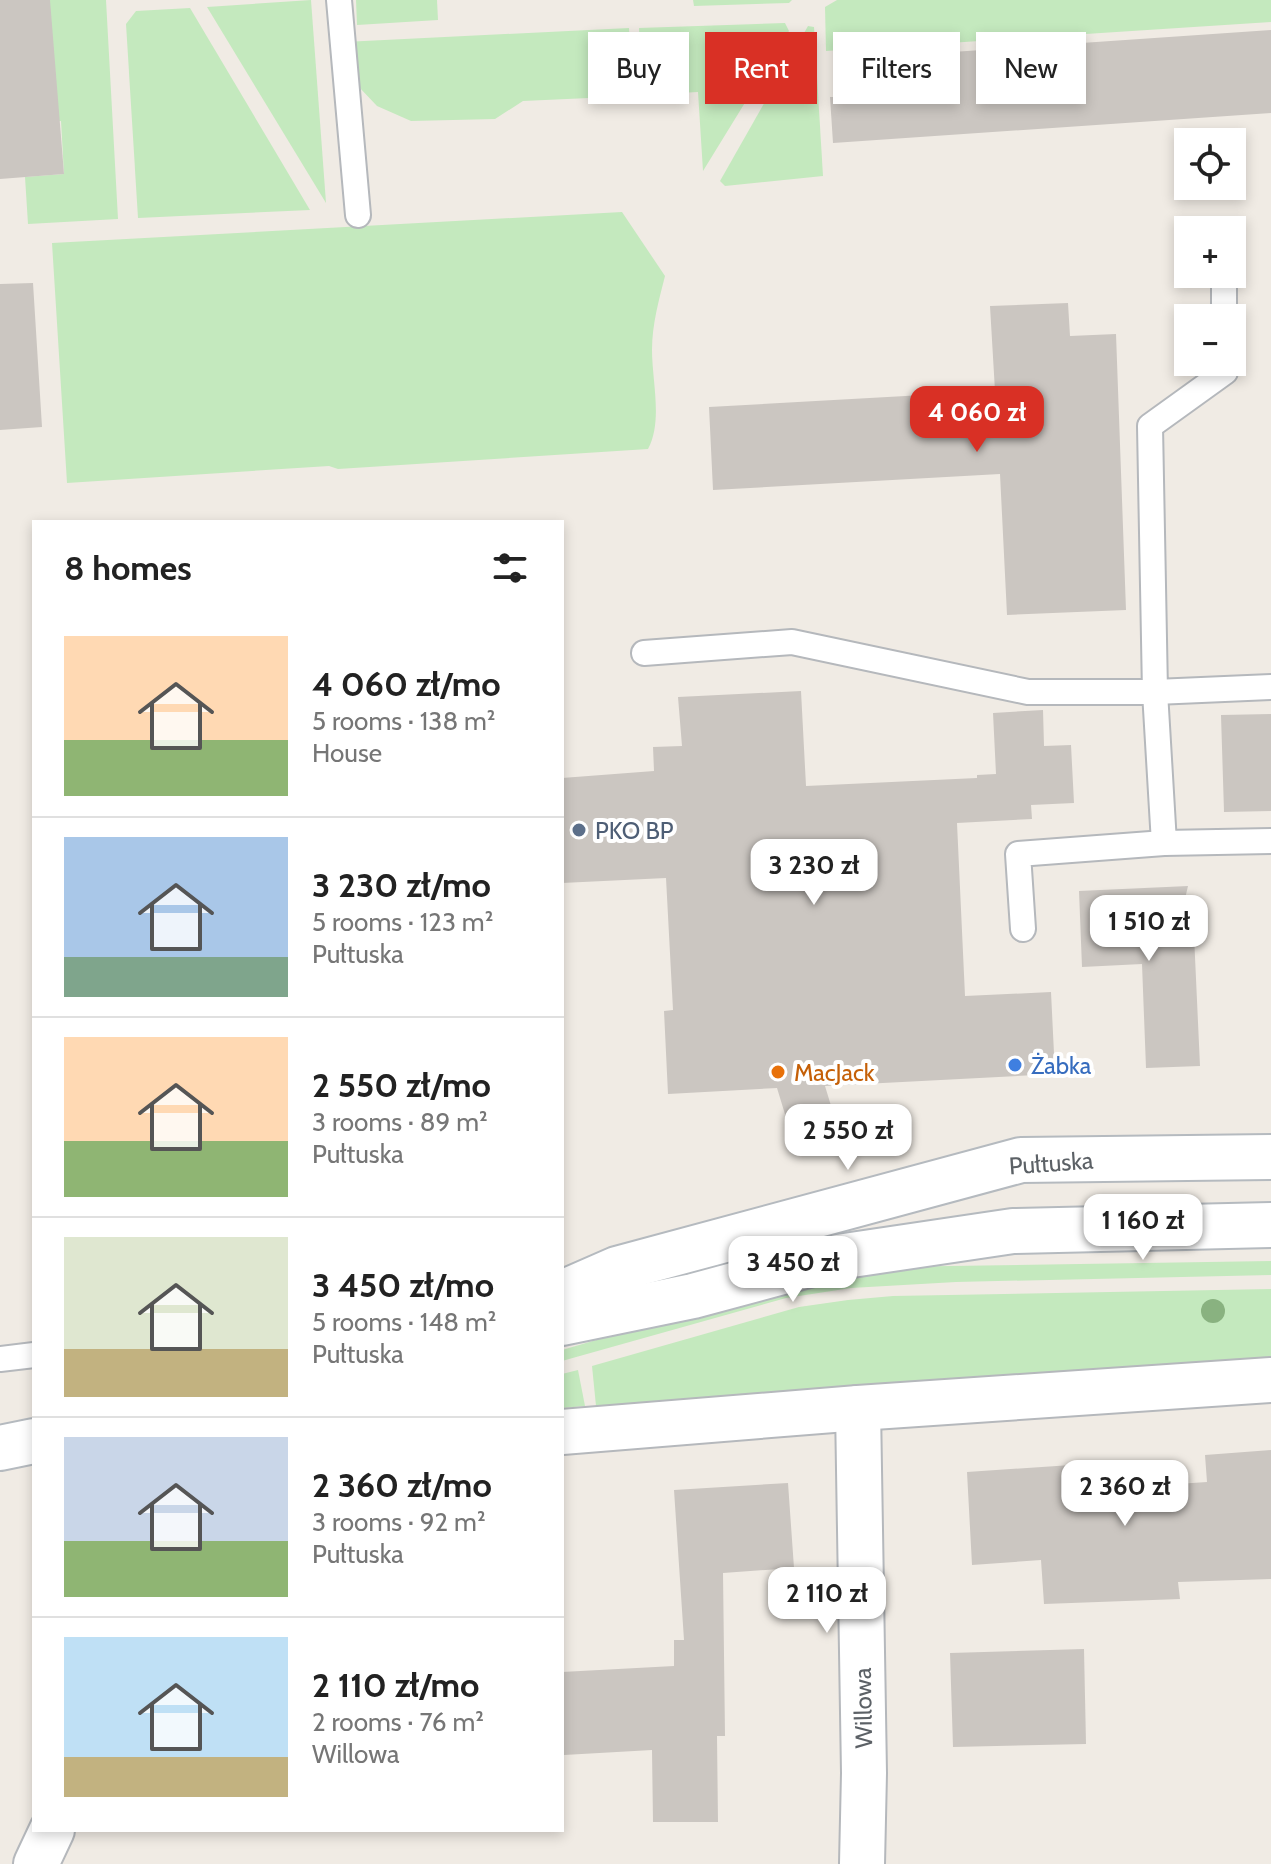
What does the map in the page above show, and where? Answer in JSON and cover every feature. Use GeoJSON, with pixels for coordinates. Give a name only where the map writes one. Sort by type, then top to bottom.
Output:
{"type":"FeatureCollection","features":[{"type":"Feature","properties":{"kind":"main road","name":"Pułtuska"},"geometry":{"type":"LineString","coordinates":[[564,1292],[617,1269],[1021,1160],[1271,1157]]}},
{"type":"Feature","properties":{"kind":"main road"},"geometry":{"type":"LineString","coordinates":[[564,1323],[693,1296],[838,1257],[1013,1231],[1271,1225]]}},
{"type":"Feature","properties":{"kind":"main road"},"geometry":{"type":"LineString","coordinates":[[564,1432],[1271,1380]]}},
{"type":"Feature","properties":{"kind":"main road","name":"Willowa"},"geometry":{"type":"LineString","coordinates":[[858,1408],[864,1773],[862,1864]]}},
{"type":"Feature","properties":{"kind":"main road"},"geometry":{"type":"LineString","coordinates":[[36,1864],[51,1832]]}},
{"type":"Feature","properties":{"kind":"lane"},"geometry":{"type":"LineString","coordinates":[[339,0],[358,215]]}},
{"type":"Feature","properties":{"kind":"lane"},"geometry":{"type":"LineString","coordinates":[[1164,843],[1155,692],[1150,426],[1219,376]]}},
{"type":"Feature","properties":{"kind":"lane"},"geometry":{"type":"LineString","coordinates":[[644,653],[792,642],[1028,692],[1155,692],[1271,687]]}},
{"type":"Feature","properties":{"kind":"lane"},"geometry":{"type":"LineString","coordinates":[[1023,929],[1018,854],[1164,843],[1271,841]]}},
{"type":"Feature","properties":{"kind":"lane"},"geometry":{"type":"LineString","coordinates":[[0,1359],[32,1355]]}},
{"type":"Feature","properties":{"kind":"green space"},"geometry":{"type":"Polygon","coordinates":[[[50,0],[106,0],[118,219],[28,224],[25,177],[64,174],[61,121],[23,124],[50,0]]]}},
{"type":"Feature","properties":{"kind":"green space"},"geometry":{"type":"Polygon","coordinates":[[[311,0],[326,203],[207,7],[311,0]]]}},
{"type":"Feature","properties":{"kind":"green space"},"geometry":{"type":"Polygon","coordinates":[[[356,0],[437,0],[438,20],[357,25],[356,0]]]}},
{"type":"Feature","properties":{"kind":"green space"},"geometry":{"type":"Polygon","coordinates":[[[693,0],[792,0],[789,3],[694,6],[693,0]]]}},
{"type":"Feature","properties":{"kind":"green space"},"geometry":{"type":"Polygon","coordinates":[[[837,0],[1271,0],[1271,22],[1086,34],[976,32],[976,41],[960,42],[960,32],[833,32],[833,51],[826,51],[825,7],[837,0]]]}},
{"type":"Feature","properties":{"kind":"green space"},"geometry":{"type":"Polygon","coordinates":[[[190,8],[310,210],[138,218],[126,24],[136,11],[190,8]]]}},
{"type":"Feature","properties":{"kind":"green space"},"geometry":{"type":"Polygon","coordinates":[[[785,23],[789,31],[705,32],[705,104],[744,104],[703,171],[698,92],[689,92],[689,32],[639,32],[639,28],[785,23]]]}},
{"type":"Feature","properties":{"kind":"green space"},"geometry":{"type":"Polygon","coordinates":[[[808,26],[814,27],[814,32],[805,32],[808,26]]]}},
{"type":"Feature","properties":{"kind":"green space"},"geometry":{"type":"Polygon","coordinates":[[[629,28],[629,32],[588,32],[588,98],[523,101],[495,119],[411,121],[377,106],[358,86],[344,42],[629,28]]]}},
{"type":"Feature","properties":{"kind":"green space"},"geometry":{"type":"Polygon","coordinates":[[[817,77],[823,176],[725,186],[720,181],[764,104],[817,104],[817,77]]]}},
{"type":"Feature","properties":{"kind":"green space"},"geometry":{"type":"Polygon","coordinates":[[[622,212],[665,276],[653,331],[656,414],[648,449],[67,483],[52,243],[622,212]]]}},
{"type":"Feature","properties":{"kind":"green space"},"geometry":{"type":"Polygon","coordinates":[[[1271,1261],[1271,1275],[956,1282],[851,1288],[786,1298],[564,1360],[564,1349],[682,1315],[883,1267],[1271,1261]]]}},
{"type":"Feature","properties":{"kind":"green space"},"geometry":{"type":"Polygon","coordinates":[[[1271,1289],[1271,1359],[596,1406],[592,1366],[799,1307],[893,1296],[1271,1289]]]}},
{"type":"Feature","properties":{"kind":"green space"},"geometry":{"type":"Polygon","coordinates":[[[578,1370],[585,1406],[564,1408],[564,1374],[578,1370]]]}},
{"type":"Feature","properties":{"kind":"building"},"geometry":{"type":"Polygon","coordinates":[[[0,0],[50,0],[64,174],[0,179],[0,0]]]}},
{"type":"Feature","properties":{"kind":"building"},"geometry":{"type":"Polygon","coordinates":[[[1271,30],[1271,113],[833,143],[830,97],[833,97],[833,104],[960,104],[960,51],[976,50],[976,104],[1086,104],[1086,43],[1271,30]]]}},
{"type":"Feature","properties":{"kind":"building"},"geometry":{"type":"Polygon","coordinates":[[[33,283],[42,427],[0,430],[0,284],[33,283]]]}},
{"type":"Feature","properties":{"kind":"building"},"geometry":{"type":"Polygon","coordinates":[[[1068,303],[1070,336],[1116,334],[1126,610],[1007,615],[1000,474],[713,490],[709,407],[995,391],[990,306],[1068,303]]]}},
{"type":"Feature","properties":{"kind":"building"},"geometry":{"type":"Polygon","coordinates":[[[801,691],[806,786],[977,778],[977,775],[996,774],[993,713],[1043,710],[1044,746],[1071,745],[1074,803],[1031,805],[1032,819],[957,823],[965,996],[1051,992],[1055,1074],[825,1086],[839,1132],[795,1147],[777,1088],[668,1094],[664,1011],[673,1010],[666,878],[564,883],[564,778],[654,771],[653,747],[682,746],[678,697],[801,691]]]}},
{"type":"Feature","properties":{"kind":"building"},"geometry":{"type":"Polygon","coordinates":[[[1271,714],[1271,811],[1224,812],[1221,715],[1271,714]]]}},
{"type":"Feature","properties":{"kind":"building"},"geometry":{"type":"Polygon","coordinates":[[[1188,886],[1181,916],[1194,935],[1200,1066],[1146,1068],[1142,964],[1082,967],[1079,891],[1188,886]]]}},
{"type":"Feature","properties":{"kind":"building"},"geometry":{"type":"Polygon","coordinates":[[[1271,1450],[1271,1579],[1178,1582],[1180,1599],[1044,1604],[1041,1560],[972,1565],[967,1472],[1101,1463],[1103,1489],[1207,1482],[1205,1455],[1271,1450]]]}},
{"type":"Feature","properties":{"kind":"building"},"geometry":{"type":"Polygon","coordinates":[[[788,1483],[794,1568],[723,1573],[725,1736],[717,1736],[718,1822],[653,1822],[652,1750],[564,1755],[564,1672],[674,1666],[674,1640],[684,1640],[674,1490],[788,1483]]]}},
{"type":"Feature","properties":{"kind":"building"},"geometry":{"type":"Polygon","coordinates":[[[1084,1649],[1086,1744],[953,1747],[950,1653],[1084,1649]]]}},
{"type":"Feature","properties":{"kind":"place","name":"PKO BP"},"geometry":{"type":"Point","coordinates":[579,830]}},
{"type":"Feature","properties":{"kind":"place","name":"Żabka"},"geometry":{"type":"Point","coordinates":[1015,1065]}},
{"type":"Feature","properties":{"kind":"place","name":"MacJack"},"geometry":{"type":"Point","coordinates":[778,1072]}}]}
